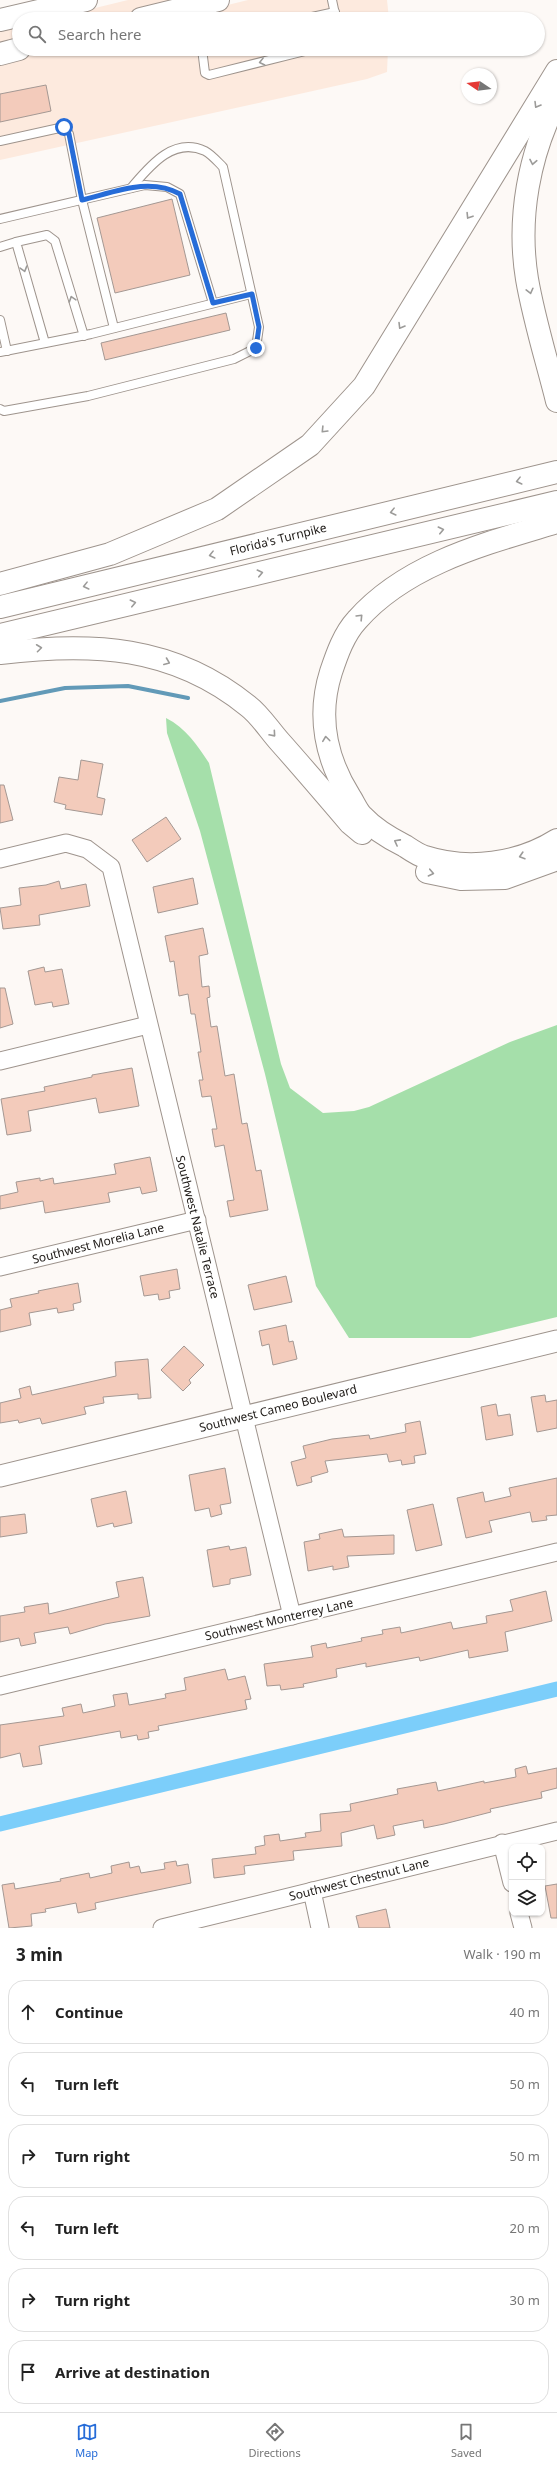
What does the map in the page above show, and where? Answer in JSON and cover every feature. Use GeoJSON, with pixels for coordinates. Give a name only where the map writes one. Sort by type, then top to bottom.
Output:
{"type":"FeatureCollection","features":[{"type":"Feature","properties":{"kind":"main road"},"geometry":{"type":"LineString","coordinates":[[34,12],[86,0]]}},
{"type":"Feature","properties":{"kind":"main road"},"geometry":{"type":"LineString","coordinates":[[169,12],[218,0]]}},
{"type":"Feature","properties":{"kind":"main road"},"geometry":{"type":"LineString","coordinates":[[0,20],[12,17]]}},
{"type":"Feature","properties":{"kind":"main road"},"geometry":{"type":"LineString","coordinates":[[0,54],[12,51]]}},
{"type":"Feature","properties":{"kind":"main road"},"geometry":{"type":"LineString","coordinates":[[0,584],[110,554],[217,509],[310,445],[364,386],[557,72]]}},
{"type":"Feature","properties":{"kind":"main road"},"geometry":{"type":"LineString","coordinates":[[557,100],[546,120],[535,154],[526,197],[523,229],[528,279],[557,401]]}},
{"type":"Feature","properties":{"kind":"main road"},"geometry":{"type":"LineString","coordinates":[[557,134],[540,200],[539,229],[540,271],[557,339]]}},
{"type":"Feature","properties":{"kind":"main road","name":"Florida's Turnpike"},"geometry":{"type":"LineString","coordinates":[[0,607],[557,472]]}},
{"type":"Feature","properties":{"kind":"main road"},"geometry":{"type":"LineString","coordinates":[[0,635],[557,502]]}},
{"type":"Feature","properties":{"kind":"main road"},"geometry":{"type":"LineString","coordinates":[[557,522],[493,542],[443,561],[404,580],[380,598],[356,620],[339,648],[327,685],[324,717],[327,747],[339,779],[362,815],[385,836],[424,857],[463,864],[502,862],[540,851],[557,840]]}},
{"type":"Feature","properties":{"kind":"main road"},"geometry":{"type":"LineString","coordinates":[[0,653],[47,647],[83,647],[124,651],[164,660],[211,681],[249,706],[350,823],[385,853],[417,870],[461,879],[505,878],[549,863],[557,858]]}},
{"type":"Feature","properties":{"kind":"street","name":"Southwest Natalie Terrace"},"geometry":{"type":"LineString","coordinates":[[0,858],[66,843],[86,849],[111,867],[292,1616]]}},
{"type":"Feature","properties":{"kind":"street"},"geometry":{"type":"LineString","coordinates":[[0,1061],[148,1025]]}},
{"type":"Feature","properties":{"kind":"street","name":"Southwest Morelia Lane"},"geometry":{"type":"LineString","coordinates":[[0,1267],[197,1220]]}},
{"type":"Feature","properties":{"kind":"street","name":"Southwest Cameo Boulevard"},"geometry":{"type":"LineString","coordinates":[[0,1476],[557,1341]]}},
{"type":"Feature","properties":{"kind":"street","name":"Southwest Monterrey Lane"},"geometry":{"type":"LineString","coordinates":[[0,1686],[557,1552]]}},
{"type":"Feature","properties":{"kind":"street","name":"Southwest Chestnut Lane"},"geometry":{"type":"LineString","coordinates":[[162,1928],[312,1892],[502,1843],[557,1831]]}},
{"type":"Feature","properties":{"kind":"street"},"geometry":{"type":"LineString","coordinates":[[502,1843],[511,1880]]}},
{"type":"Feature","properties":{"kind":"street"},"geometry":{"type":"LineString","coordinates":[[312,1892],[320,1928]]}},
{"type":"Feature","properties":{"kind":"street"},"geometry":{"type":"LineString","coordinates":[[520,1916],[523,1928]]}},
{"type":"Feature","properties":{"kind":"lane"},"geometry":{"type":"LineString","coordinates":[[332,0],[334,12]]}},
{"type":"Feature","properties":{"kind":"lane"},"geometry":{"type":"LineString","coordinates":[[203,56],[205,73],[209,75],[285,56]]}},
{"type":"Feature","properties":{"kind":"lane"},"geometry":{"type":"LineString","coordinates":[[0,140],[64,127],[69,134],[82,200],[114,328]]}},
{"type":"Feature","properties":{"kind":"lane"},"geometry":{"type":"LineString","coordinates":[[0,409],[4,411],[88,396],[234,359],[256,348],[259,327],[223,167],[205,151],[192,148],[174,150],[154,162],[131,188]]}},
{"type":"Feature","properties":{"kind":"lane"},"geometry":{"type":"LineString","coordinates":[[0,219],[145,185],[167,187],[180,194],[213,303]]}},
{"type":"Feature","properties":{"kind":"lane"},"geometry":{"type":"LineString","coordinates":[[0,247],[39,235],[47,235],[52,238],[84,336]]}},
{"type":"Feature","properties":{"kind":"lane"},"geometry":{"type":"LineString","coordinates":[[16,242],[45,343]]}},
{"type":"Feature","properties":{"kind":"lane"},"geometry":{"type":"LineString","coordinates":[[0,320],[4,351],[84,336],[252,294]]}},
{"type":"Feature","properties":{"kind":"shaded area"},"geometry":{"type":"Polygon","coordinates":[[[128,0],[186,0],[137,12],[79,12],[128,0]]]}},
{"type":"Feature","properties":{"kind":"shaded area"},"geometry":{"type":"Polygon","coordinates":[[[248,0],[387,0],[388,12],[199,12],[248,0]]]}},
{"type":"Feature","properties":{"kind":"shaded area"},"geometry":{"type":"Polygon","coordinates":[[[12,28],[12,43],[0,46],[0,31],[12,28]]]}},
{"type":"Feature","properties":{"kind":"shaded area"},"geometry":{"type":"Polygon","coordinates":[[[20,56],[388,56],[387,72],[367,79],[0,160],[0,61],[20,56]]]}},
{"type":"Feature","properties":{"kind":"green space"},"geometry":{"type":"Polygon","coordinates":[[[166,718],[185,732],[209,763],[281,1064],[290,1088],[323,1113],[354,1111],[369,1107],[510,1042],[557,1025],[557,1317],[470,1338],[349,1338],[316,1286],[265,1074],[200,831],[167,733],[166,718]]]}},
{"type":"Feature","properties":{"kind":"building"},"geometry":{"type":"Polygon","coordinates":[[[46,85],[51,111],[0,122],[0,94],[46,85]]]}},
{"type":"Feature","properties":{"kind":"building"},"geometry":{"type":"Polygon","coordinates":[[[172,199],[190,275],[115,293],[97,218],[172,199]]]}},
{"type":"Feature","properties":{"kind":"building"},"geometry":{"type":"Polygon","coordinates":[[[226,313],[230,330],[105,360],[101,343],[226,313]]]}},
{"type":"Feature","properties":{"kind":"building"},"geometry":{"type":"Polygon","coordinates":[[[81,760],[103,764],[97,797],[105,799],[102,815],[65,809],[66,805],[54,802],[59,777],[78,780],[81,760]]]}},
{"type":"Feature","properties":{"kind":"building"},"geometry":{"type":"Polygon","coordinates":[[[0,785],[4,785],[13,820],[0,823],[0,785]]]}},
{"type":"Feature","properties":{"kind":"building"},"geometry":{"type":"Polygon","coordinates":[[[166,817],[181,839],[147,862],[132,840],[166,817]]]}},
{"type":"Feature","properties":{"kind":"building"},"geometry":{"type":"Polygon","coordinates":[[[193,878],[198,904],[158,913],[153,887],[193,878]]]}},
{"type":"Feature","properties":{"kind":"building"},"geometry":{"type":"Polygon","coordinates":[[[59,881],[61,889],[86,884],[90,906],[39,915],[40,925],[3,929],[0,908],[21,905],[19,888],[46,885],[59,881]]]}},
{"type":"Feature","properties":{"kind":"building"},"geometry":{"type":"Polygon","coordinates":[[[203,928],[208,954],[199,956],[202,987],[209,986],[210,997],[207,998],[211,1027],[217,1026],[225,1076],[234,1074],[242,1124],[247,1123],[256,1171],[261,1170],[268,1210],[230,1217],[227,1201],[234,1200],[224,1145],[215,1147],[212,1129],[217,1129],[211,1096],[202,1097],[199,1080],[203,1080],[198,1052],[201,1052],[195,1014],[191,1014],[188,994],[179,996],[174,961],[170,962],[165,936],[203,928]]]}},
{"type":"Feature","properties":{"kind":"building"},"geometry":{"type":"Polygon","coordinates":[[[44,967],[45,972],[62,969],[69,1004],[53,1007],[52,1002],[35,1005],[28,971],[44,967]]]}},
{"type":"Feature","properties":{"kind":"building"},"geometry":{"type":"Polygon","coordinates":[[[0,988],[5,988],[13,1024],[0,1028],[0,988]]]}},
{"type":"Feature","properties":{"kind":"building"},"geometry":{"type":"Polygon","coordinates":[[[132,1068],[139,1106],[99,1113],[96,1098],[28,1111],[31,1131],[7,1135],[1,1099],[45,1091],[44,1087],[92,1077],[92,1075],[132,1068]]]}},
{"type":"Feature","properties":{"kind":"building"},"geometry":{"type":"Polygon","coordinates":[[[150,1157],[157,1191],[142,1194],[140,1187],[108,1193],[110,1202],[45,1213],[43,1201],[0,1209],[0,1196],[18,1192],[16,1182],[40,1178],[40,1181],[53,1178],[54,1184],[116,1174],[114,1164],[150,1157]]]}},
{"type":"Feature","properties":{"kind":"building"},"geometry":{"type":"Polygon","coordinates":[[[177,1269],[180,1289],[169,1291],[170,1298],[159,1300],[158,1294],[144,1296],[140,1276],[177,1269]]]}},
{"type":"Feature","properties":{"kind":"building"},"geometry":{"type":"Polygon","coordinates":[[[286,1276],[292,1302],[254,1310],[248,1285],[286,1276]]]}},
{"type":"Feature","properties":{"kind":"building"},"geometry":{"type":"Polygon","coordinates":[[[78,1283],[81,1302],[73,1304],[74,1310],[58,1313],[57,1308],[29,1313],[31,1325],[0,1332],[0,1310],[12,1307],[10,1299],[39,1293],[38,1291],[78,1283]]]}},
{"type":"Feature","properties":{"kind":"building"},"geometry":{"type":"Polygon","coordinates":[[[286,1325],[289,1342],[293,1341],[297,1359],[273,1365],[269,1344],[262,1346],[259,1331],[286,1325]]]}},
{"type":"Feature","properties":{"kind":"building"},"geometry":{"type":"Polygon","coordinates":[[[184,1346],[204,1365],[189,1380],[191,1383],[183,1391],[161,1370],[184,1346]]]}},
{"type":"Feature","properties":{"kind":"building"},"geometry":{"type":"Polygon","coordinates":[[[148,1359],[151,1398],[138,1399],[138,1394],[103,1397],[104,1403],[84,1407],[86,1414],[42,1424],[40,1418],[19,1423],[18,1420],[0,1423],[0,1403],[21,1398],[19,1389],[30,1386],[32,1395],[116,1376],[115,1362],[148,1359]]]}},
{"type":"Feature","properties":{"kind":"building"},"geometry":{"type":"Polygon","coordinates":[[[545,1395],[546,1402],[557,1400],[557,1428],[537,1432],[531,1397],[545,1395]]]}},
{"type":"Feature","properties":{"kind":"building"},"geometry":{"type":"Polygon","coordinates":[[[496,1404],[498,1416],[510,1414],[513,1435],[486,1440],[481,1407],[496,1404]]]}},
{"type":"Feature","properties":{"kind":"building"},"geometry":{"type":"Polygon","coordinates":[[[420,1421],[426,1454],[414,1456],[415,1463],[402,1465],[401,1460],[389,1462],[387,1454],[325,1461],[328,1472],[311,1477],[312,1482],[297,1486],[291,1462],[306,1458],[303,1446],[332,1439],[369,1435],[370,1439],[406,1432],[405,1424],[420,1421]]]}},
{"type":"Feature","properties":{"kind":"building"},"geometry":{"type":"Polygon","coordinates":[[[225,1468],[231,1503],[220,1505],[222,1514],[211,1517],[209,1508],[195,1511],[189,1475],[225,1468]]]}},
{"type":"Feature","properties":{"kind":"building"},"geometry":{"type":"Polygon","coordinates":[[[557,1478],[557,1515],[546,1516],[547,1520],[532,1522],[530,1512],[489,1521],[492,1532],[466,1538],[457,1498],[483,1492],[485,1502],[511,1496],[509,1488],[557,1478]]]}},
{"type":"Feature","properties":{"kind":"building"},"geometry":{"type":"Polygon","coordinates":[[[126,1491],[132,1523],[114,1527],[113,1523],[97,1527],[91,1499],[126,1491]]]}},
{"type":"Feature","properties":{"kind":"building"},"geometry":{"type":"Polygon","coordinates":[[[433,1504],[442,1545],[416,1551],[407,1510],[433,1504]]]}},
{"type":"Feature","properties":{"kind":"building"},"geometry":{"type":"Polygon","coordinates":[[[25,1514],[27,1533],[0,1537],[0,1517],[25,1514]]]}},
{"type":"Feature","properties":{"kind":"building"},"geometry":{"type":"Polygon","coordinates":[[[342,1529],[344,1537],[394,1535],[394,1554],[347,1556],[349,1567],[333,1570],[333,1566],[308,1571],[304,1542],[320,1539],[319,1534],[342,1529]]]}},
{"type":"Feature","properties":{"kind":"building"},"geometry":{"type":"Polygon","coordinates":[[[229,1546],[230,1550],[246,1547],[251,1575],[230,1579],[230,1584],[213,1587],[207,1550],[229,1546]]]}},
{"type":"Feature","properties":{"kind":"building"},"geometry":{"type":"Polygon","coordinates":[[[143,1577],[150,1616],[105,1624],[70,1634],[68,1627],[34,1633],[36,1643],[21,1646],[19,1638],[0,1642],[0,1616],[25,1612],[24,1607],[48,1603],[49,1614],[119,1597],[116,1582],[143,1577]]]}},
{"type":"Feature","properties":{"kind":"building"},"geometry":{"type":"Polygon","coordinates":[[[546,1591],[552,1621],[505,1632],[508,1651],[469,1658],[468,1650],[420,1661],[419,1657],[366,1667],[366,1663],[336,1669],[337,1677],[303,1684],[304,1687],[281,1690],[280,1685],[267,1686],[264,1664],[313,1657],[311,1646],[326,1643],[327,1648],[362,1641],[361,1638],[383,1634],[382,1630],[400,1627],[401,1633],[451,1622],[453,1629],[487,1623],[486,1616],[513,1611],[510,1600],[546,1591]]]}},
{"type":"Feature","properties":{"kind":"building"},"geometry":{"type":"Polygon","coordinates":[[[225,1669],[228,1680],[245,1676],[251,1699],[245,1700],[247,1709],[158,1726],[159,1730],[148,1732],[149,1738],[138,1740],[137,1735],[121,1738],[120,1731],[39,1746],[42,1764],[23,1767],[20,1753],[0,1758],[0,1725],[64,1716],[62,1708],[81,1704],[83,1713],[115,1706],[113,1695],[127,1693],[129,1705],[166,1698],[165,1694],[186,1690],[184,1678],[225,1669]]]}},
{"type":"Feature","properties":{"kind":"building"},"geometry":{"type":"Polygon","coordinates":[[[526,1766],[528,1774],[557,1768],[557,1788],[541,1792],[542,1798],[490,1809],[491,1812],[444,1824],[424,1828],[423,1820],[393,1826],[395,1835],[377,1839],[374,1825],[341,1833],[342,1846],[293,1851],[294,1860],[244,1866],[245,1874],[214,1878],[212,1859],[256,1854],[255,1847],[265,1845],[264,1836],[279,1834],[280,1841],[306,1837],[305,1833],[321,1831],[320,1814],[351,1811],[350,1804],[398,1794],[397,1789],[436,1782],[438,1791],[484,1781],[484,1783],[516,1777],[515,1769],[526,1766]]]}},
{"type":"Feature","properties":{"kind":"building"},"geometry":{"type":"Polygon","coordinates":[[[176,1861],[177,1866],[188,1864],[191,1883],[95,1903],[96,1909],[78,1913],[76,1903],[45,1909],[46,1912],[31,1914],[32,1926],[9,1928],[2,1885],[14,1883],[15,1889],[61,1881],[60,1879],[89,1873],[90,1878],[112,1873],[111,1866],[129,1862],[130,1868],[139,1866],[141,1873],[165,1869],[164,1863],[176,1861]]]}},
{"type":"Feature","properties":{"kind":"building"},"geometry":{"type":"Polygon","coordinates":[[[557,1884],[557,1918],[551,1918],[545,1886],[557,1884]]]}},
{"type":"Feature","properties":{"kind":"building"},"geometry":{"type":"Polygon","coordinates":[[[386,1909],[390,1928],[359,1928],[356,1916],[386,1909]]]}},
{"type":"Feature","properties":{"kind":"waterway"},"geometry":{"type":"LineString","coordinates":[[0,701],[65,688],[128,686],[188,698]]}},
{"type":"Feature","properties":{"kind":"waterway"},"geometry":{"type":"LineString","coordinates":[[0,1824],[557,1689]]}},
{"type":"Feature","properties":{"kind":"route"},"geometry":{"type":"LineString","coordinates":[[64,127],[69,134],[82,200],[145,185],[167,187],[180,194],[213,303],[252,294],[259,327],[256,348]]}}]}
